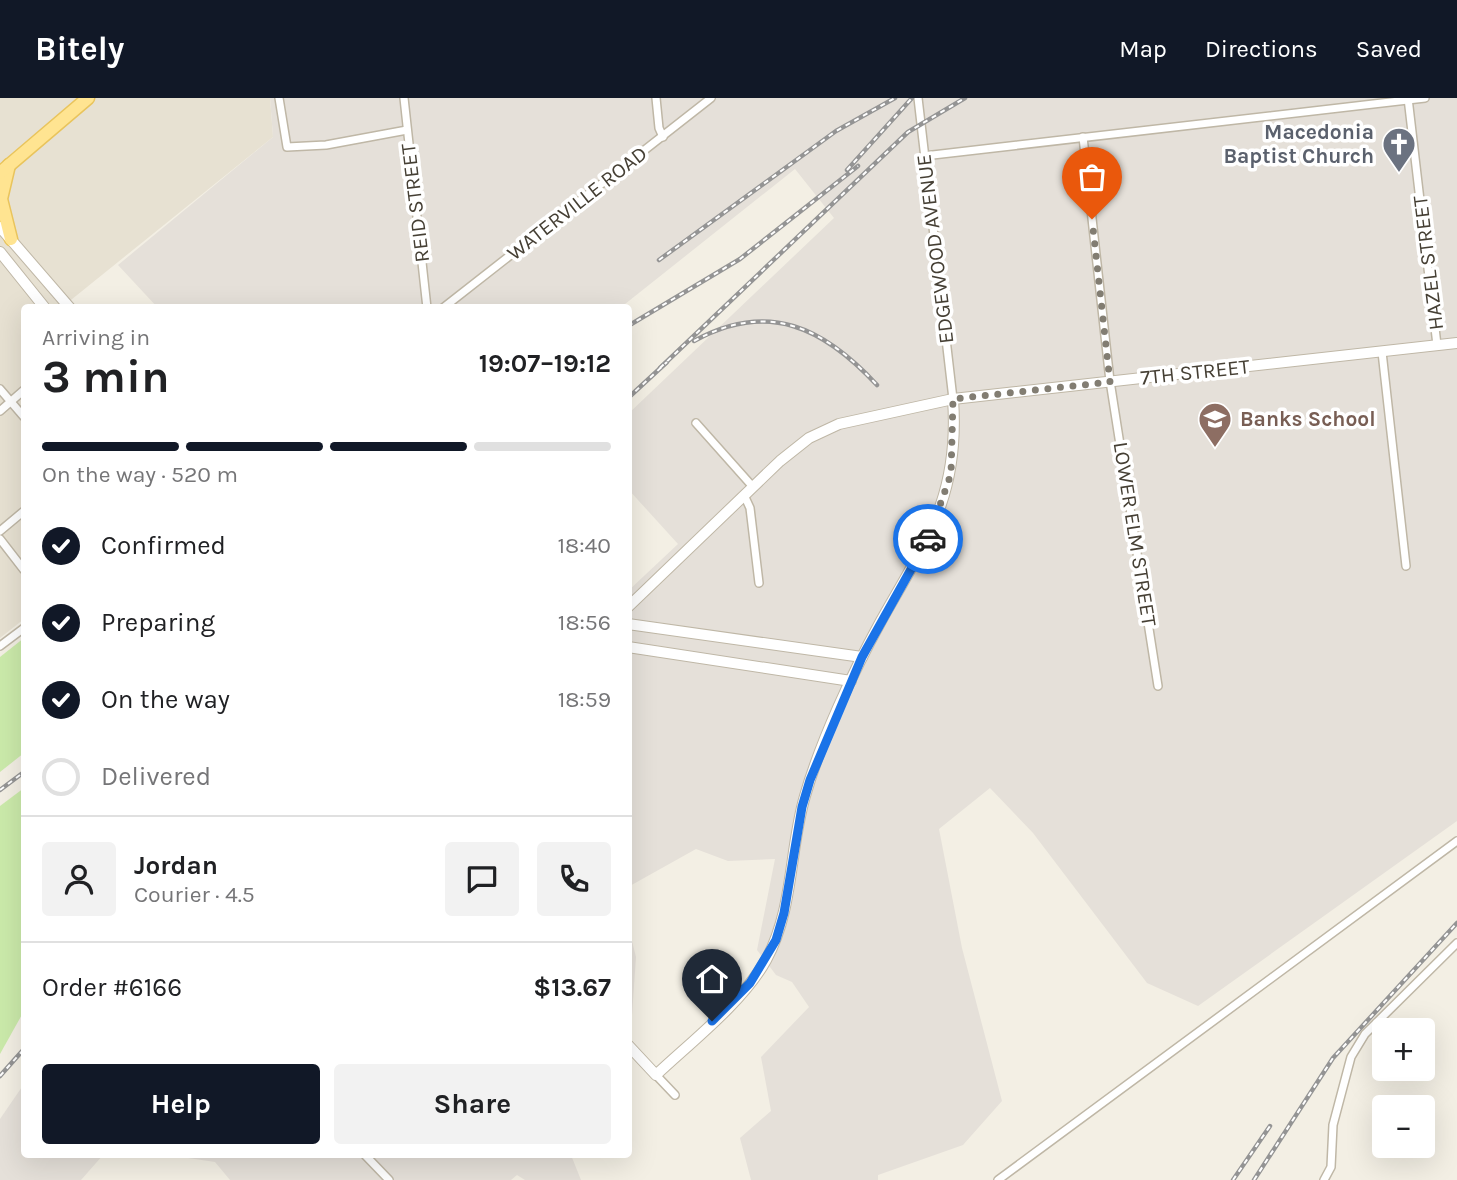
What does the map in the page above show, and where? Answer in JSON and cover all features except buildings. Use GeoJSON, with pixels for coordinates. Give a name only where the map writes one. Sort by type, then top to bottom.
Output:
{"type":"FeatureCollection","features":[{"type":"Feature","properties":{"kind":"main road"},"geometry":{"type":"LineString","coordinates":[[11,240],[1,199],[3,168],[88,98]]}},
{"type":"Feature","properties":{"kind":"street"},"geometry":{"type":"LineString","coordinates":[[279,98],[287,148],[326,145],[407,130]]}},
{"type":"Feature","properties":{"kind":"street","name":"REID STREET"},"geometry":{"type":"LineString","coordinates":[[404,98],[427,304]]}},
{"type":"Feature","properties":{"kind":"street"},"geometry":{"type":"LineString","coordinates":[[656,98],[659,128],[663,137]]}},
{"type":"Feature","properties":{"kind":"street","name":"WATERVILLE ROAD"},"geometry":{"type":"LineString","coordinates":[[448,304],[712,98]]}},
{"type":"Feature","properties":{"kind":"street","name":"EDGEWOOD AVENUE"},"geometry":{"type":"LineString","coordinates":[[918,98],[953,399]]}},
{"type":"Feature","properties":{"kind":"street"},"geometry":{"type":"LineString","coordinates":[[924,156],[1425,98]]}},
{"type":"Feature","properties":{"kind":"street","name":"HAZEL STREET"},"geometry":{"type":"LineString","coordinates":[[1408,99],[1437,345]]}},
{"type":"Feature","properties":{"kind":"street","name":"LOWER ELM STREET"},"geometry":{"type":"LineString","coordinates":[[1083,137],[1110,382],[1158,686]]}},
{"type":"Feature","properties":{"kind":"street"},"geometry":{"type":"LineString","coordinates":[[0,227],[67,304]]}},
{"type":"Feature","properties":{"kind":"street"},"geometry":{"type":"LineString","coordinates":[[0,252],[43,304]]}},
{"type":"Feature","properties":{"kind":"street","name":"7TH STREET"},"geometry":{"type":"LineString","coordinates":[[632,603],[796,447],[825,430],[866,416],[953,399],[1457,343]]}},
{"type":"Feature","properties":{"kind":"street"},"geometry":{"type":"LineString","coordinates":[[1382,352],[1406,566]]}},
{"type":"Feature","properties":{"kind":"street"},"geometry":{"type":"LineString","coordinates":[[0,389],[21,414]]}},
{"type":"Feature","properties":{"kind":"street"},"geometry":{"type":"LineString","coordinates":[[0,411],[21,393]]}},
{"type":"Feature","properties":{"kind":"street"},"geometry":{"type":"LineString","coordinates":[[656,1075],[739,994],[765,962],[784,913],[805,796],[862,657],[939,516],[953,462],[953,399]]}},
{"type":"Feature","properties":{"kind":"street"},"geometry":{"type":"LineString","coordinates":[[696,423],[753,487]]}},
{"type":"Feature","properties":{"kind":"street"},"geometry":{"type":"LineString","coordinates":[[744,495],[750,508],[759,583]]}},
{"type":"Feature","properties":{"kind":"street"},"geometry":{"type":"LineString","coordinates":[[0,531],[21,514]]}},
{"type":"Feature","properties":{"kind":"street"},"geometry":{"type":"LineString","coordinates":[[0,539],[21,566]]}},
{"type":"Feature","properties":{"kind":"street"},"geometry":{"type":"LineString","coordinates":[[632,624],[862,657]]}},
{"type":"Feature","properties":{"kind":"street"},"geometry":{"type":"LineString","coordinates":[[0,646],[21,630]]}},
{"type":"Feature","properties":{"kind":"street"},"geometry":{"type":"LineString","coordinates":[[632,647],[851,681]]}},
{"type":"Feature","properties":{"kind":"street"},"geometry":{"type":"LineString","coordinates":[[998,1180],[1457,841]]}},
{"type":"Feature","properties":{"kind":"street"},"geometry":{"type":"LineString","coordinates":[[1324,1180],[1331,1167],[1334,1125],[1350,1057],[1365,1034],[1457,943]]}},
{"type":"Feature","properties":{"kind":"street"},"geometry":{"type":"LineString","coordinates":[[632,1049],[675,1095]]}},
{"type":"Feature","properties":{"kind":"street"},"geometry":{"type":"LineString","coordinates":[[368,1158],[389,1180]]}},
{"type":"Feature","properties":{"kind":"shaded area"},"geometry":{"type":"Polygon","coordinates":[[[0,98],[270,98],[273,137],[66,304],[21,304],[21,621],[0,638],[0,98]]]}},
{"type":"Feature","properties":{"kind":"shaded area"},"geometry":{"type":"Polygon","coordinates":[[[270,98],[1457,98],[1457,821],[1198,1006],[1147,983],[1033,833],[990,788],[939,829],[962,948],[1002,1101],[963,1145],[878,1175],[878,1180],[751,1180],[740,1138],[771,1111],[761,1057],[809,1007],[792,982],[776,975],[757,950],[775,859],[728,861],[696,849],[632,885],[632,587],[678,544],[632,493],[632,410],[834,218],[795,169],[625,304],[154,304],[118,265],[273,137],[270,98]]]}},
{"type":"Feature","properties":{"kind":"shaded area"},"geometry":{"type":"Polygon","coordinates":[[[632,941],[636,957],[632,1015],[632,941]]]}},
{"type":"Feature","properties":{"kind":"shaded area"},"geometry":{"type":"Polygon","coordinates":[[[21,1088],[21,1158],[100,1158],[81,1180],[0,1180],[0,1119],[21,1088]]]}},
{"type":"Feature","properties":{"kind":"shaded area"},"geometry":{"type":"Polygon","coordinates":[[[188,1158],[572,1158],[581,1180],[525,1180],[517,1175],[511,1180],[230,1180],[215,1162],[188,1158]]]}},
{"type":"Feature","properties":{"kind":"green space"},"geometry":{"type":"Polygon","coordinates":[[[21,640],[21,755],[0,772],[0,657],[21,640]]]}},
{"type":"Feature","properties":{"kind":"green space"},"geometry":{"type":"Polygon","coordinates":[[[21,790],[21,1016],[0,1054],[0,806],[21,790]]]}},
{"type":"Feature","properties":{"kind":"railway"},"geometry":{"type":"LineString","coordinates":[[659,260],[836,131],[895,98]]}},
{"type":"Feature","properties":{"kind":"railway"},"geometry":{"type":"LineString","coordinates":[[847,170],[912,98]]}},
{"type":"Feature","properties":{"kind":"railway"},"geometry":{"type":"LineString","coordinates":[[660,368],[908,132],[965,98]]}},
{"type":"Feature","properties":{"kind":"railway"},"geometry":{"type":"LineString","coordinates":[[632,324],[740,259],[858,166]]}},
{"type":"Feature","properties":{"kind":"railway"},"geometry":{"type":"LineString","coordinates":[[694,341],[721,329],[747,323],[771,322],[794,326],[837,348],[877,385]]}},
{"type":"Feature","properties":{"kind":"railway"},"geometry":{"type":"LineString","coordinates":[[632,394],[667,362]]}},
{"type":"Feature","properties":{"kind":"railway"},"geometry":{"type":"LineString","coordinates":[[0,790],[21,774]]}},
{"type":"Feature","properties":{"kind":"railway"},"geometry":{"type":"LineString","coordinates":[[1254,1180],[1333,1058],[1457,923]]}},
{"type":"Feature","properties":{"kind":"railway"},"geometry":{"type":"LineString","coordinates":[[0,1076],[21,1052]]}},
{"type":"Feature","properties":{"kind":"railway"},"geometry":{"type":"LineString","coordinates":[[1233,1180],[1270,1126]]}},
{"type":"Feature","properties":{"kind":"way so far"},"geometry":{"type":"LineString","coordinates":[[928,539],[939,516],[951,474],[955,422],[953,399],[1110,382],[1092,219]]}},
{"type":"Feature","properties":{"kind":"place","name":"Macedonia Baptist Church"},"geometry":{"type":"Point","coordinates":[1399,174]}},
{"type":"Feature","properties":{"kind":"place","name":"Banks School"},"geometry":{"type":"Point","coordinates":[1215,449]}},
{"type":"Feature","properties":{"kind":"route"},"geometry":{"type":"LineString","coordinates":[[712,1021],[750,983],[776,940],[784,913],[802,807],[810,780],[862,657],[928,539]]}}]}
